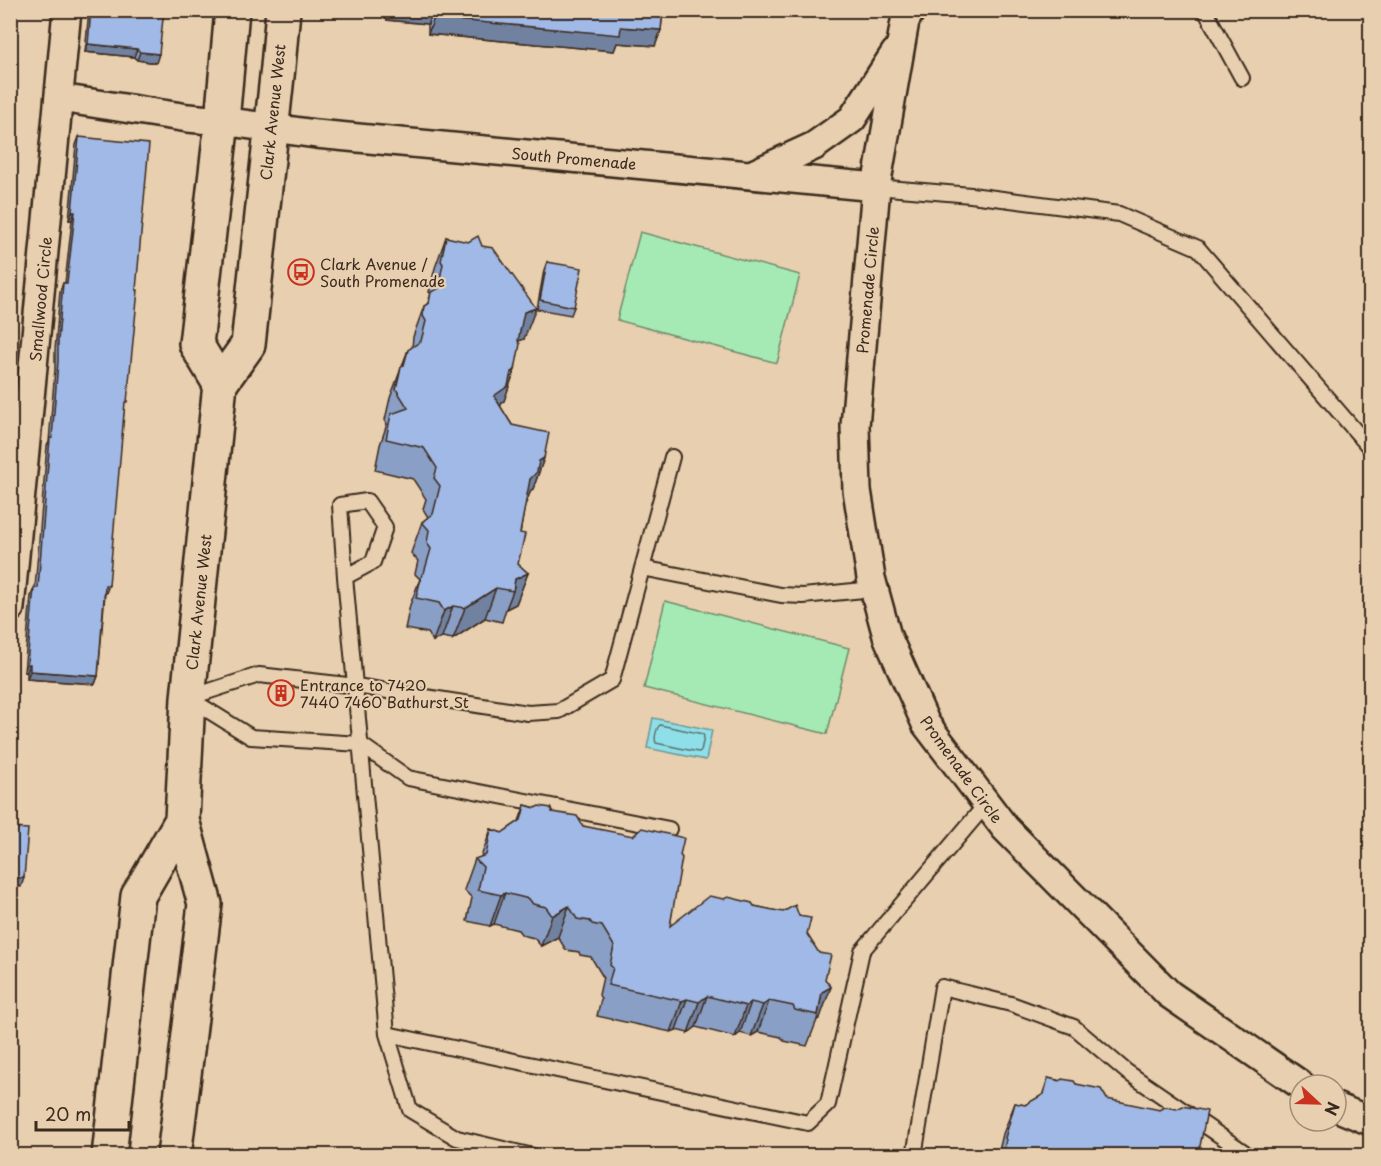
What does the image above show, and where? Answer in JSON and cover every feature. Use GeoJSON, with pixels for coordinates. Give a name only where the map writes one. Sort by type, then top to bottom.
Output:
{"type":"FeatureCollection","features":[{"type":"Feature","properties":{"kind":"street","name":"Smallwood Circle"},"geometry":{"type":"LineString","coordinates":[[10,608],[67,10]]}},
{"type":"Feature","properties":{"kind":"street"},"geometry":{"type":"LineString","coordinates":[[220,384],[196,344],[222,121],[232,10]]}},
{"type":"Feature","properties":{"kind":"street","name":"Clark Avenue West"},"geometry":{"type":"LineString","coordinates":[[174,1155],[205,904],[182,820],[188,698],[220,384],[248,345],[283,10]]}},
{"type":"Feature","properties":{"kind":"street","name":"Promenade Circle"},"geometry":{"type":"LineString","coordinates":[[911,10],[905,21],[876,187],[855,426],[856,490],[871,578],[887,636],[926,724],[1005,828],[1169,994],[1288,1076]]}},
{"type":"Feature","properties":{"kind":"street","name":"Promenade Circle"},"geometry":{"type":"LineString","coordinates":[[752,174],[814,146],[852,119],[902,42]]}},
{"type":"Feature","properties":{"kind":"street"},"geometry":{"type":"LineString","coordinates":[[60,98],[188,118],[222,121]]}},
{"type":"Feature","properties":{"kind":"street","name":"South Promenade"},"geometry":{"type":"LineString","coordinates":[[222,121],[328,135],[876,187]]}},
{"type":"Feature","properties":{"kind":"street","name":"Clark Avenue West"},"geometry":{"type":"LineString","coordinates":[[108,1155],[138,896],[182,820]]}},
{"type":"Feature","properties":{"kind":"street"},"geometry":{"type":"LineString","coordinates":[[1348,1112],[1371,1121]]}},
{"type":"Feature","properties":{"kind":"lane"},"geometry":{"type":"LineString","coordinates":[[1205,10],[1242,78]]}},
{"type":"Feature","properties":{"kind":"lane"},"geometry":{"type":"LineString","coordinates":[[876,187],[971,195],[1119,214],[1198,248],[1371,448]]}},
{"type":"Feature","properties":{"kind":"lane"},"geometry":{"type":"LineString","coordinates":[[188,698],[260,675],[356,686],[528,713],[559,711],[612,680],[672,457]]}},
{"type":"Feature","properties":{"kind":"lane"},"geometry":{"type":"LineString","coordinates":[[345,577],[373,562],[385,527],[367,501],[340,505],[345,577],[387,1034],[410,1110],[457,1138],[533,1155]]}},
{"type":"Feature","properties":{"kind":"lane"},"geometry":{"type":"LineString","coordinates":[[642,568],[781,596],[874,589]]}},
{"type":"Feature","properties":{"kind":"lane"},"geometry":{"type":"LineString","coordinates":[[188,698],[250,737],[360,744],[408,778],[669,829]]}},
{"type":"Feature","properties":{"kind":"lane"},"geometry":{"type":"LineString","coordinates":[[387,1034],[808,1123],[828,1104],[862,951],[987,803]]}},
{"type":"Feature","properties":{"kind":"lane"},"geometry":{"type":"LineString","coordinates":[[914,1155],[942,987],[1011,1004],[1074,1027],[1127,1072],[1244,1152]]}},
{"type":"Feature","properties":{"kind":"green space"},"geometry":{"type":"Polygon","coordinates":[[[640,232],[800,275],[777,363],[617,320],[640,232]]]}},
{"type":"Feature","properties":{"kind":"green space"},"geometry":{"type":"Polygon","coordinates":[[[665,601],[849,648],[827,734],[644,688],[665,601]]]}},
{"type":"Feature","properties":{"kind":"water"},"geometry":{"type":"Polygon","coordinates":[[[653,718],[712,730],[706,760],[647,748],[653,718]]]}},
{"type":"Feature","properties":{"kind":"building"},"geometry":{"type":"Polygon","coordinates":[[[10,10],[13,10],[13,19],[10,48],[10,10]]]}},
{"type":"Feature","properties":{"kind":"building"},"geometry":{"type":"Polygon","coordinates":[[[91,10],[164,10],[159,54],[140,52],[137,49],[88,44],[91,10]]]}},
{"type":"Feature","properties":{"kind":"building"},"geometry":{"type":"Polygon","coordinates":[[[434,10],[663,10],[661,30],[621,27],[620,35],[434,18],[434,10]]]}},
{"type":"Feature","properties":{"kind":"building"},"geometry":{"type":"Polygon","coordinates":[[[79,137],[149,144],[136,290],[138,290],[127,402],[125,402],[109,585],[105,585],[98,676],[30,671],[30,664],[27,664],[34,588],[38,588],[63,283],[67,283],[75,212],[72,212],[79,137]]]}},
{"type":"Feature","properties":{"kind":"building"},"geometry":{"type":"Polygon","coordinates":[[[478,236],[482,246],[493,248],[536,308],[524,312],[515,370],[511,372],[508,386],[494,396],[512,425],[549,433],[544,458],[539,461],[537,472],[530,479],[520,533],[525,534],[518,564],[528,573],[515,579],[513,591],[496,588],[465,608],[453,606],[444,611],[439,603],[416,598],[431,549],[427,543],[429,530],[422,522],[433,514],[440,486],[434,478],[437,468],[424,448],[386,439],[391,414],[408,408],[396,389],[408,350],[421,341],[426,321],[423,316],[424,306],[429,303],[431,292],[438,289],[446,237],[468,242],[478,236]]]}},
{"type":"Feature","properties":{"kind":"building"},"geometry":{"type":"Polygon","coordinates":[[[547,262],[582,268],[574,307],[540,300],[547,262]]]}},
{"type":"Feature","properties":{"kind":"building"},"geometry":{"type":"Polygon","coordinates":[[[525,805],[535,808],[539,806],[551,808],[552,812],[577,816],[583,826],[633,836],[642,828],[684,838],[670,926],[709,896],[724,899],[728,897],[752,903],[754,906],[783,912],[795,905],[799,916],[811,918],[807,934],[819,953],[831,955],[825,979],[831,987],[822,992],[818,1015],[769,1001],[763,1005],[751,1002],[746,1006],[707,996],[699,1002],[687,999],[682,1001],[608,985],[613,968],[610,965],[614,946],[602,926],[577,919],[569,906],[552,916],[546,907],[533,904],[529,899],[478,890],[483,867],[475,859],[486,855],[491,829],[502,833],[521,820],[525,805]]]}},
{"type":"Feature","properties":{"kind":"building"},"geometry":{"type":"Polygon","coordinates":[[[10,828],[28,829],[24,878],[10,877],[10,828]]]}},
{"type":"Feature","properties":{"kind":"building"},"geometry":{"type":"Polygon","coordinates":[[[1048,1078],[1074,1081],[1076,1084],[1101,1089],[1107,1099],[1160,1110],[1165,1107],[1177,1109],[1183,1106],[1207,1111],[1199,1151],[1202,1155],[1003,1155],[1005,1138],[1015,1103],[1025,1105],[1044,1094],[1048,1078]]]}},
{"type":"Feature","properties":{"kind":"place","name":"Clark Avenue / South Promenade"},"geometry":{"type":"Point","coordinates":[301,272]}},
{"type":"Feature","properties":{"kind":"place","name":"Entrance to 7420 7440 7460 Bathurst St"},"geometry":{"type":"Point","coordinates":[281,693]}}]}
